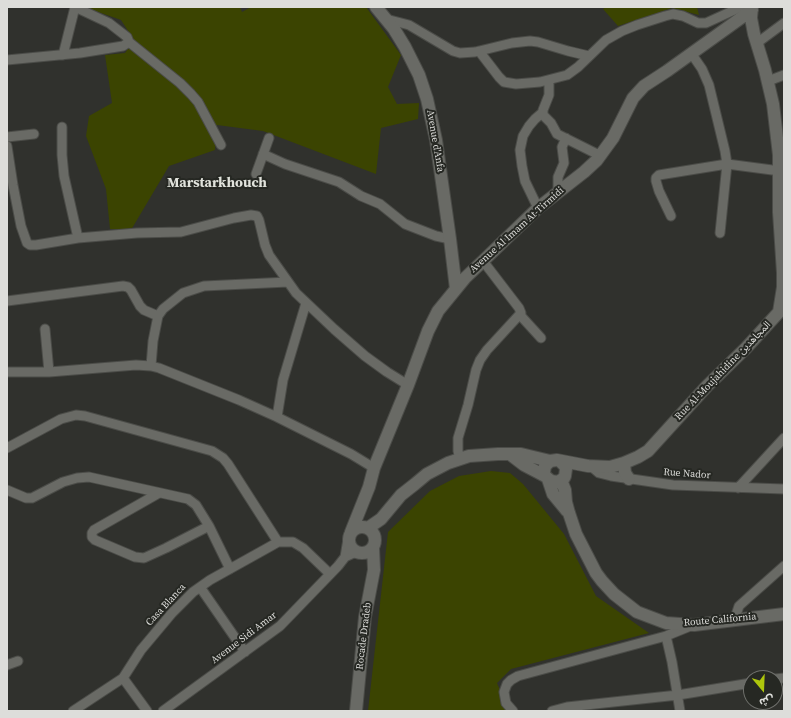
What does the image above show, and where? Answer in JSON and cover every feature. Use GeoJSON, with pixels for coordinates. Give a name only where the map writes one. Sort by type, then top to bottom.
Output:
{"type":"FeatureCollection","features":[{"type":"Feature","properties":{"kind":"street"},"geometry":{"type":"LineString","coordinates":[[63,55],[77,7],[109,23],[127,36],[129,42],[180,83],[191,94],[198,102],[221,145]]}},
{"type":"Feature","properties":{"kind":"street","name":"Avenue d'Anfa"},"geometry":{"type":"LineString","coordinates":[[376,7],[386,19],[410,57],[427,99],[433,126],[456,289]]}},
{"type":"Feature","properties":{"kind":"street"},"geometry":{"type":"LineString","coordinates":[[479,51],[499,77],[507,83],[529,84],[567,75],[606,40],[618,33],[665,16],[679,15],[698,23],[706,23],[748,8]]}},
{"type":"Feature","properties":{"kind":"street","name":"Rue Al-Moujahidine المجاهدين"},"geometry":{"type":"LineString","coordinates":[[555,461],[610,467],[638,457],[655,444],[707,386],[746,348],[781,310],[783,280],[779,212],[780,171],[773,104],[748,8]]}},
{"type":"Feature","properties":{"kind":"street","name":"Avenue Al Imam At-Tirmidi"},"geometry":{"type":"LineString","coordinates":[[350,535],[369,487],[374,468],[432,322],[438,311],[483,260],[538,208],[584,172],[601,156],[613,138],[633,98],[647,82],[662,74],[691,53],[748,8]]}},
{"type":"Feature","properties":{"kind":"street"},"geometry":{"type":"LineString","coordinates":[[386,19],[409,25],[457,52],[464,54],[512,43],[530,41],[589,56]]}},
{"type":"Feature","properties":{"kind":"street"},"geometry":{"type":"LineString","coordinates":[[757,42],[784,23]]}},
{"type":"Feature","properties":{"kind":"street"},"geometry":{"type":"LineString","coordinates":[[7,60],[63,55],[123,46],[129,42]]}},
{"type":"Feature","properties":{"kind":"street"},"geometry":{"type":"LineString","coordinates":[[691,53],[705,75],[711,92],[726,151],[720,233]]}},
{"type":"Feature","properties":{"kind":"street"},"geometry":{"type":"LineString","coordinates":[[768,81],[784,75]]}},
{"type":"Feature","properties":{"kind":"street"},"geometry":{"type":"LineString","coordinates":[[538,208],[525,181],[520,150],[523,136],[534,119],[542,113],[550,95],[549,80]]}},
{"type":"Feature","properties":{"kind":"street"},"geometry":{"type":"LineString","coordinates":[[542,113],[551,123],[557,134],[601,156]]}},
{"type":"Feature","properties":{"kind":"street"},"geometry":{"type":"LineString","coordinates":[[62,127],[64,176],[78,238]]}},
{"type":"Feature","properties":{"kind":"street"},"geometry":{"type":"LineString","coordinates":[[7,137],[34,134]]}},
{"type":"Feature","properties":{"kind":"street"},"geometry":{"type":"LineString","coordinates":[[256,174],[269,138]]}},
{"type":"Feature","properties":{"kind":"street"},"geometry":{"type":"LineString","coordinates":[[558,192],[558,177],[564,163],[562,147],[566,138]]}},
{"type":"Feature","properties":{"kind":"street"},"geometry":{"type":"LineString","coordinates":[[7,146],[21,226],[27,243],[36,244],[78,238],[137,233],[181,232],[229,219],[254,215],[259,220],[265,246],[269,255],[296,293],[365,356],[408,385]]}},
{"type":"Feature","properties":{"kind":"street"},"geometry":{"type":"LineString","coordinates":[[263,154],[285,164],[339,182],[361,196],[380,204],[405,224],[436,236],[450,239]]}},
{"type":"Feature","properties":{"kind":"street"},"geometry":{"type":"LineString","coordinates":[[671,216],[659,191],[656,181],[657,177],[666,174],[726,164],[780,171]]}},
{"type":"Feature","properties":{"kind":"street"},"geometry":{"type":"LineString","coordinates":[[483,260],[519,308],[521,312],[520,315],[541,338]]}},
{"type":"Feature","properties":{"kind":"street"},"geometry":{"type":"LineString","coordinates":[[151,366],[153,341],[158,316],[176,297],[198,287],[288,282]]}},
{"type":"Feature","properties":{"kind":"street"},"geometry":{"type":"LineString","coordinates":[[7,301],[123,286],[128,287],[131,290],[144,310],[158,316]]}},
{"type":"Feature","properties":{"kind":"street"},"geometry":{"type":"LineString","coordinates":[[277,417],[286,368],[306,303]]}},
{"type":"Feature","properties":{"kind":"street"},"geometry":{"type":"LineString","coordinates":[[460,459],[458,451],[458,438],[480,360],[487,350],[520,315]]}},
{"type":"Feature","properties":{"kind":"street"},"geometry":{"type":"LineString","coordinates":[[45,329],[48,372]]}},
{"type":"Feature","properties":{"kind":"street"},"geometry":{"type":"LineString","coordinates":[[7,372],[48,372],[116,366],[151,366],[187,378],[277,417],[351,454],[374,468]]}},
{"type":"Feature","properties":{"kind":"street"},"geometry":{"type":"LineString","coordinates":[[7,448],[61,419],[76,415],[85,416],[212,451],[223,458],[234,472],[278,542],[290,541],[297,544],[330,574],[363,543],[401,496],[427,474],[448,463],[480,454],[526,455],[563,463],[566,469],[563,478],[554,482],[524,465],[511,455]]}},
{"type":"Feature","properties":{"kind":"street"},"geometry":{"type":"LineString","coordinates":[[738,488],[784,438]]}},
{"type":"Feature","properties":{"kind":"street"},"geometry":{"type":"LineString","coordinates":[[546,478],[544,469],[545,466],[555,461]]}},
{"type":"Feature","properties":{"kind":"street"},"geometry":{"type":"LineString","coordinates":[[624,463],[625,473],[629,479]]}},
{"type":"Feature","properties":{"kind":"street","name":"Rue Al-Moujahidine المجاهدين"},"geometry":{"type":"LineString","coordinates":[[563,478],[590,466]]}},
{"type":"Feature","properties":{"kind":"street","name":"Rue Nador"},"geometry":{"type":"LineString","coordinates":[[590,466],[599,473],[673,485],[784,489]]}},
{"type":"Feature","properties":{"kind":"street"},"geometry":{"type":"LineString","coordinates":[[7,490],[26,498],[32,498],[63,482],[77,478],[89,477],[159,494],[180,497],[196,505],[209,526],[230,569]]}},
{"type":"Feature","properties":{"kind":"street","name":"Route California"},"geometry":{"type":"LineString","coordinates":[[546,478],[553,494],[568,513]]}},
{"type":"Feature","properties":{"kind":"street","name":"Route California"},"geometry":{"type":"LineString","coordinates":[[563,478],[568,513],[579,541],[596,573],[614,594],[637,612],[666,623],[694,625],[784,614]]}},
{"type":"Feature","properties":{"kind":"street"},"geometry":{"type":"LineString","coordinates":[[159,494],[94,530],[92,537],[95,540],[134,557],[144,558],[209,526]]}},
{"type":"Feature","properties":{"kind":"street"},"geometry":{"type":"LineString","coordinates":[[360,509],[363,543]]}},
{"type":"Feature","properties":{"kind":"street"},"geometry":{"type":"LineString","coordinates":[[350,535],[357,527],[363,543]]}},
{"type":"Feature","properties":{"kind":"street","name":"Rocade Dradeb"},"geometry":{"type":"LineString","coordinates":[[350,535],[350,546],[363,543],[374,562],[374,570],[365,617],[356,711]]}},
{"type":"Feature","properties":{"kind":"street","name":"Casa Blanca"},"geometry":{"type":"LineString","coordinates":[[73,711],[123,678],[142,650],[187,597],[200,587],[278,542]]}},
{"type":"Feature","properties":{"kind":"street"},"geometry":{"type":"LineString","coordinates":[[736,620],[739,606],[784,566]]}},
{"type":"Feature","properties":{"kind":"street","name":"Avenue Sidi Amar"},"geometry":{"type":"LineString","coordinates":[[163,711],[280,626],[330,574]]}},
{"type":"Feature","properties":{"kind":"street"},"geometry":{"type":"LineString","coordinates":[[200,587],[245,652]]}},
{"type":"Feature","properties":{"kind":"street"},"geometry":{"type":"LineString","coordinates":[[513,711],[506,703],[504,692],[507,684],[518,676],[666,636],[694,625]]}},
{"type":"Feature","properties":{"kind":"street"},"geometry":{"type":"LineString","coordinates":[[666,636],[680,711]]}},
{"type":"Feature","properties":{"kind":"street"},"geometry":{"type":"LineString","coordinates":[[7,665],[18,661]]}},
{"type":"Feature","properties":{"kind":"street"},"geometry":{"type":"LineString","coordinates":[[123,678],[147,711]]}},
{"type":"Feature","properties":{"kind":"street"},"geometry":{"type":"LineString","coordinates":[[552,711],[584,704],[678,695],[743,684]]}},
{"type":"Feature","properties":{"kind":"green space"},"geometry":{"type":"Polygon","coordinates":[[[84,7],[240,7],[242,12],[251,7],[366,7],[401,55],[388,87],[397,104],[419,103],[418,119],[381,128],[376,174],[263,131],[217,125],[215,150],[169,166],[131,230],[110,229],[106,189],[86,136],[89,116],[112,103],[105,55],[125,53],[134,40],[121,20],[84,7]]]}},
{"type":"Feature","properties":{"kind":"green space"},"geometry":{"type":"Polygon","coordinates":[[[607,7],[697,7],[699,15],[672,8],[618,26],[603,9],[607,7]]]}},
{"type":"Feature","properties":{"kind":"green space"},"geometry":{"type":"Polygon","coordinates":[[[491,471],[510,473],[523,484],[564,534],[596,596],[649,633],[511,669],[497,683],[509,711],[368,711],[388,532],[430,491],[459,476],[491,471]]]}},
{"type":"Feature","properties":{"kind":"district","name":"Marstarkhouch"},"geometry":{"type":"Point","coordinates":[217,183]}}]}
